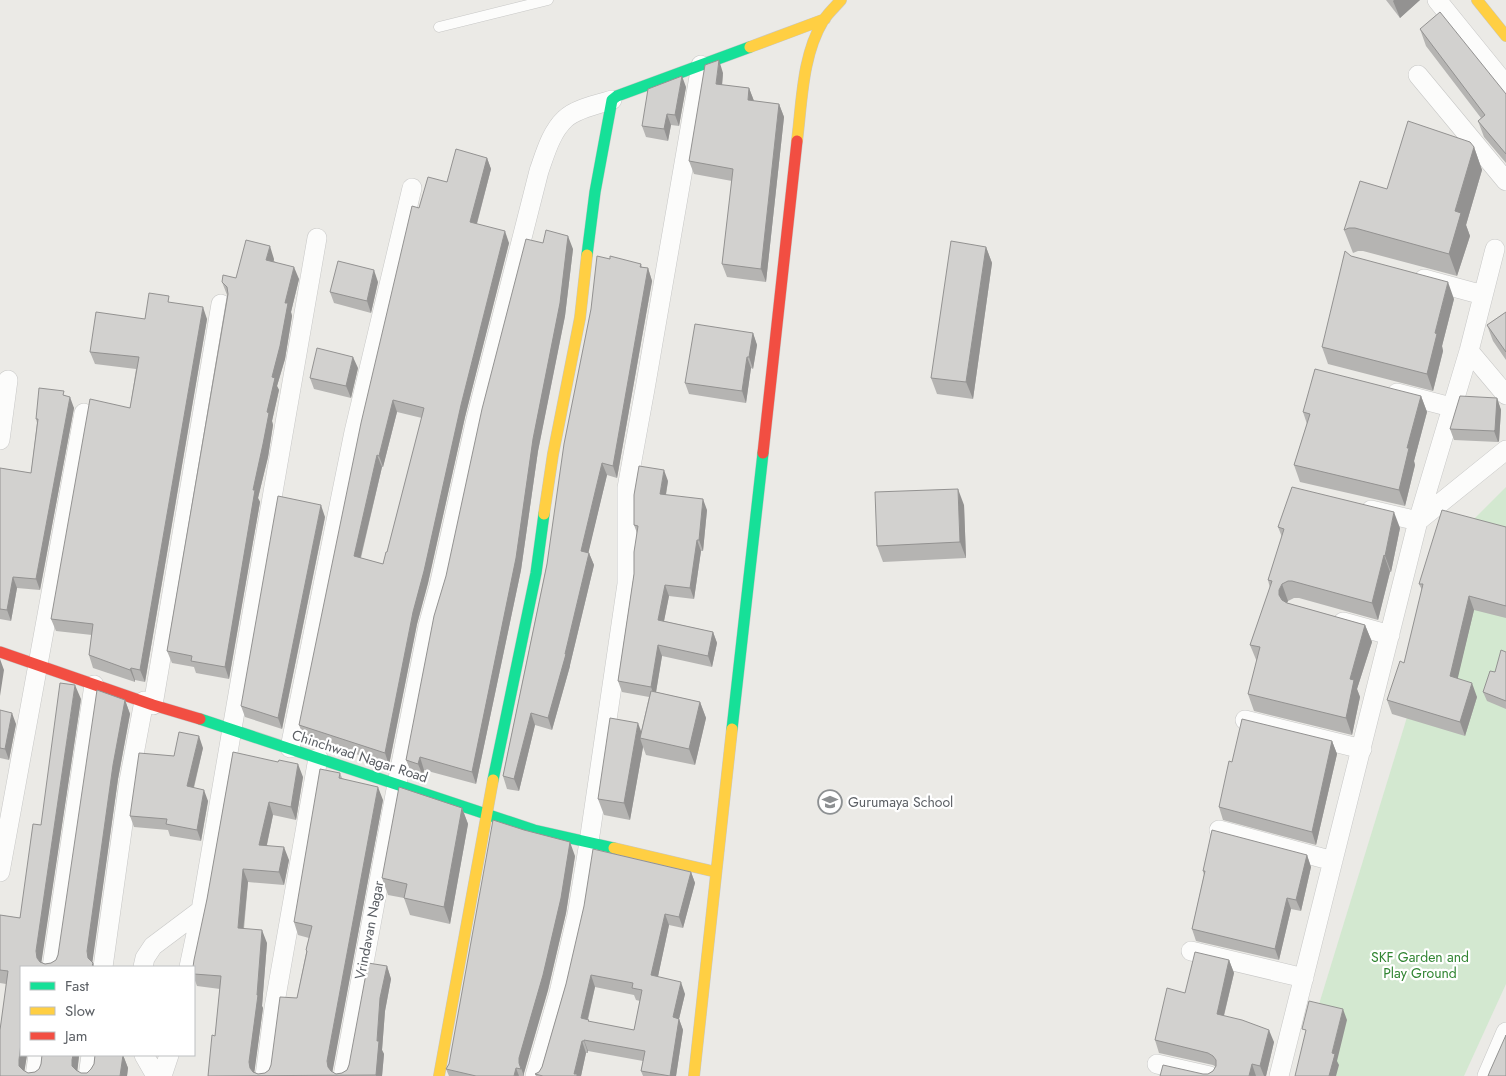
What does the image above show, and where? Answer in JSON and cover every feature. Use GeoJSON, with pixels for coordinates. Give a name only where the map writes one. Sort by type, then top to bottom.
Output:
{"type":"FeatureCollection","features":[{"type":"Feature","properties":{"kind":"street"},"geometry":{"type":"LineString","coordinates":[[694,1076],[803,90],[808,62],[816,36],[825,19],[840,0]]}},
{"type":"Feature","properties":{"kind":"street"},"geometry":{"type":"LineString","coordinates":[[1437,0],[1506,86]]}},
{"type":"Feature","properties":{"kind":"street"},"geometry":{"type":"LineString","coordinates":[[1477,0],[1506,36]]}},
{"type":"Feature","properties":{"kind":"street"},"geometry":{"type":"LineString","coordinates":[[439,1076],[486,813],[536,573],[553,454],[580,318],[595,192],[612,100],[617,96],[825,19]]}},
{"type":"Feature","properties":{"kind":"street"},"geometry":{"type":"LineString","coordinates":[[535,1076],[560,993],[577,915],[589,842],[627,584],[627,488],[701,65]]}},
{"type":"Feature","properties":{"kind":"street"},"geometry":{"type":"LineString","coordinates":[[1418,75],[1506,181]]}},
{"type":"Feature","properties":{"kind":"street","name":"Vrindavan Nagar"},"geometry":{"type":"LineString","coordinates":[[343,1076],[428,626],[444,566],[476,419],[538,171],[546,150],[558,127],[566,117],[583,109],[612,100]]}},
{"type":"Feature","properties":{"kind":"street"},"geometry":{"type":"LineString","coordinates":[[290,748],[354,432],[412,188]]}},
{"type":"Feature","properties":{"kind":"street"},"geometry":{"type":"LineString","coordinates":[[189,966],[201,910],[317,238]]}},
{"type":"Feature","properties":{"kind":"street"},"geometry":{"type":"LineString","coordinates":[[1279,1076],[1418,521],[1469,351],[1495,249]]}},
{"type":"Feature","properties":{"kind":"street"},"geometry":{"type":"LineString","coordinates":[[1407,275],[1483,295]]}},
{"type":"Feature","properties":{"kind":"street"},"geometry":{"type":"LineString","coordinates":[[104,966],[129,781],[148,703],[221,304]]}},
{"type":"Feature","properties":{"kind":"street"},"geometry":{"type":"LineString","coordinates":[[1469,351],[1506,395]]}},
{"type":"Feature","properties":{"kind":"street"},"geometry":{"type":"LineString","coordinates":[[0,440],[8,380]]}},
{"type":"Feature","properties":{"kind":"street"},"geometry":{"type":"LineString","coordinates":[[1384,390],[1452,407]]}},
{"type":"Feature","properties":{"kind":"street"},"geometry":{"type":"LineString","coordinates":[[0,872],[84,413]]}},
{"type":"Feature","properties":{"kind":"street"},"geometry":{"type":"LineString","coordinates":[[1418,521],[1506,450]]}},
{"type":"Feature","properties":{"kind":"street"},"geometry":{"type":"LineString","coordinates":[[1355,506],[1418,521]]}},
{"type":"Feature","properties":{"kind":"street"},"geometry":{"type":"LineString","coordinates":[[1324,617],[1390,635]]}},
{"type":"Feature","properties":{"kind":"street","name":"Chinchwad Nagar Road"},"geometry":{"type":"LineString","coordinates":[[0,652],[148,703],[290,748],[534,830],[716,872]]}},
{"type":"Feature","properties":{"kind":"street"},"geometry":{"type":"LineString","coordinates":[[52,966],[94,684]]}},
{"type":"Feature","properties":{"kind":"street"},"geometry":{"type":"LineString","coordinates":[[1245,720],[1362,749]]}},
{"type":"Feature","properties":{"kind":"street"},"geometry":{"type":"LineString","coordinates":[[265,1076],[274,1008],[318,758]]}},
{"type":"Feature","properties":{"kind":"street"},"geometry":{"type":"LineString","coordinates":[[1219,830],[1333,861]]}},
{"type":"Feature","properties":{"kind":"street"},"geometry":{"type":"LineString","coordinates":[[143,966],[145,958],[154,946],[201,910]]}},
{"type":"Feature","properties":{"kind":"street"},"geometry":{"type":"LineString","coordinates":[[1191,951],[1304,978]]}},
{"type":"Feature","properties":{"kind":"street"},"geometry":{"type":"LineString","coordinates":[[1488,1076],[1506,1032]]}},
{"type":"Feature","properties":{"kind":"street"},"geometry":{"type":"LineString","coordinates":[[35,1076],[38,1056]]}},
{"type":"Feature","properties":{"kind":"street"},"geometry":{"type":"LineString","coordinates":[[88,1076],[91,1056]]}},
{"type":"Feature","properties":{"kind":"street"},"geometry":{"type":"LineString","coordinates":[[145,1056],[156,1076]]}},
{"type":"Feature","properties":{"kind":"street"},"geometry":{"type":"LineString","coordinates":[[162,1076],[169,1056]]}},
{"type":"Feature","properties":{"kind":"street"},"geometry":{"type":"LineString","coordinates":[[1157,1064],[1210,1076]]}},
{"type":"Feature","properties":{"kind":"lane"},"geometry":{"type":"LineString","coordinates":[[439,27],[548,0]]}},
{"type":"Feature","properties":{"kind":"green space","name":"SKF Garden and Play Ground"},"geometry":{"type":"Polygon","coordinates":[[[1506,487],[1506,984],[1464,1076],[1297,1076],[1465,528],[1506,487]]]}},
{"type":"Feature","properties":{"kind":"building"},"geometry":{"type":"Polygon","coordinates":[[[1440,12],[1506,94],[1506,154],[1478,121],[1485,115],[1420,29],[1440,12]]]}},
{"type":"Feature","properties":{"kind":"building"},"geometry":{"type":"Polygon","coordinates":[[[719,60],[716,84],[749,88],[748,100],[779,104],[761,269],[722,264],[733,169],[689,161],[705,65],[719,60]]]}},
{"type":"Feature","properties":{"kind":"building"},"geometry":{"type":"Polygon","coordinates":[[[682,76],[675,115],[667,114],[664,129],[642,126],[648,89],[682,76]]]}},
{"type":"Feature","properties":{"kind":"building"},"geometry":{"type":"Polygon","coordinates":[[[1408,121],[1470,142],[1474,147],[1455,211],[1461,213],[1449,254],[1355,228],[1344,230],[1360,181],[1387,189],[1408,121]]]}},
{"type":"Feature","properties":{"kind":"building"},"geometry":{"type":"Polygon","coordinates":[[[456,149],[487,158],[470,222],[505,231],[461,405],[413,612],[385,753],[299,725],[361,423],[412,206],[419,208],[428,177],[447,182],[456,149]],[[393,400],[379,456],[377,455],[354,556],[383,564],[424,408],[393,400]]]}},
{"type":"Feature","properties":{"kind":"building"},"geometry":{"type":"Polygon","coordinates":[[[546,230],[568,236],[560,303],[533,439],[516,558],[472,772],[420,757],[418,764],[406,760],[434,616],[446,576],[482,409],[526,239],[543,243],[546,230]]]}},
{"type":"Feature","properties":{"kind":"building"},"geometry":{"type":"Polygon","coordinates":[[[246,240],[270,246],[266,260],[294,267],[285,303],[288,303],[280,346],[272,377],[275,378],[253,490],[255,490],[225,667],[191,661],[192,656],[167,651],[228,294],[227,287],[222,282],[223,275],[236,278],[246,240]]]}},
{"type":"Feature","properties":{"kind":"building"},"geometry":{"type":"Polygon","coordinates":[[[951,241],[986,247],[966,382],[931,378],[951,241]]]}},
{"type":"Feature","properties":{"kind":"building"},"geometry":{"type":"Polygon","coordinates":[[[1345,251],[1351,256],[1448,282],[1427,374],[1322,347],[1345,251]]]}},
{"type":"Feature","properties":{"kind":"building"},"geometry":{"type":"Polygon","coordinates":[[[597,256],[610,259],[610,256],[641,264],[640,267],[648,268],[613,466],[602,463],[581,551],[589,553],[566,654],[548,718],[531,713],[514,779],[503,776],[547,564],[564,444],[591,309],[597,256]]]}},
{"type":"Feature","properties":{"kind":"building"},"geometry":{"type":"Polygon","coordinates":[[[338,261],[374,270],[367,301],[330,292],[338,261]]]}},
{"type":"Feature","properties":{"kind":"building"},"geometry":{"type":"Polygon","coordinates":[[[149,293],[169,296],[168,302],[203,307],[140,670],[131,668],[130,670],[89,655],[93,624],[51,619],[90,399],[130,408],[139,357],[90,352],[96,312],[145,319],[149,293]]]}},
{"type":"Feature","properties":{"kind":"building"},"geometry":{"type":"Polygon","coordinates":[[[1506,312],[1506,352],[1487,325],[1506,312]]]}},
{"type":"Feature","properties":{"kind":"building"},"geometry":{"type":"Polygon","coordinates":[[[695,324],[753,333],[742,391],[685,383],[695,324]]]}},
{"type":"Feature","properties":{"kind":"building"},"geometry":{"type":"Polygon","coordinates":[[[317,348],[353,357],[346,386],[310,378],[317,348]]]}},
{"type":"Feature","properties":{"kind":"building"},"geometry":{"type":"Polygon","coordinates":[[[1315,369],[1421,396],[1407,448],[1409,448],[1399,490],[1294,465],[1310,414],[1303,412],[1315,369]]]}},
{"type":"Feature","properties":{"kind":"building"},"geometry":{"type":"Polygon","coordinates":[[[39,388],[64,391],[63,395],[70,397],[36,579],[13,577],[7,610],[0,609],[0,468],[31,473],[38,419],[36,419],[39,388]]]}},
{"type":"Feature","properties":{"kind":"building"},"geometry":{"type":"Polygon","coordinates":[[[1460,396],[1497,398],[1494,431],[1450,429],[1460,396]]]}},
{"type":"Feature","properties":{"kind":"building"},"geometry":{"type":"Polygon","coordinates":[[[639,466],[664,470],[660,494],[703,499],[699,540],[697,540],[690,588],[665,585],[658,620],[713,632],[708,656],[658,645],[651,687],[618,681],[634,574],[634,552],[638,526],[634,525],[634,495],[639,466]]]}},
{"type":"Feature","properties":{"kind":"building"},"geometry":{"type":"Polygon","coordinates":[[[1292,487],[1394,512],[1385,556],[1372,603],[1292,581],[1282,584],[1279,590],[1282,600],[1287,603],[1365,625],[1350,679],[1354,680],[1346,718],[1248,694],[1260,647],[1250,645],[1272,581],[1268,580],[1284,529],[1278,527],[1292,487]]]}},
{"type":"Feature","properties":{"kind":"building"},"geometry":{"type":"Polygon","coordinates":[[[958,489],[960,542],[877,546],[875,492],[958,489]]]}},
{"type":"Feature","properties":{"kind":"building"},"geometry":{"type":"Polygon","coordinates":[[[278,496],[321,505],[278,718],[241,706],[278,496]]]}},
{"type":"Feature","properties":{"kind":"building"},"geometry":{"type":"Polygon","coordinates":[[[1442,510],[1506,527],[1506,606],[1469,596],[1450,676],[1472,683],[1460,722],[1387,700],[1400,661],[1404,663],[1423,584],[1419,584],[1442,510]]]}},
{"type":"Feature","properties":{"kind":"building"},"geometry":{"type":"Polygon","coordinates":[[[1501,650],[1506,652],[1506,701],[1483,692],[1490,671],[1495,672],[1501,650]]]}},
{"type":"Feature","properties":{"kind":"building"},"geometry":{"type":"Polygon","coordinates":[[[60,683],[75,685],[36,951],[37,958],[45,964],[56,960],[58,955],[97,690],[125,700],[113,765],[87,951],[88,958],[93,963],[92,966],[20,966],[19,1066],[28,1073],[35,1072],[39,1069],[42,1056],[73,1056],[72,1066],[81,1073],[87,1073],[94,1064],[95,1056],[123,1056],[120,1076],[0,1076],[0,1030],[8,971],[0,970],[0,915],[20,918],[33,824],[41,825],[60,683]]]}},
{"type":"Feature","properties":{"kind":"building"},"geometry":{"type":"Polygon","coordinates":[[[651,691],[700,702],[689,749],[640,738],[651,691]]]}},
{"type":"Feature","properties":{"kind":"building"},"geometry":{"type":"Polygon","coordinates":[[[0,710],[12,713],[5,749],[0,748],[0,710]]]}},
{"type":"Feature","properties":{"kind":"building"},"geometry":{"type":"Polygon","coordinates":[[[610,718],[638,723],[624,803],[598,799],[610,718]]]}},
{"type":"Feature","properties":{"kind":"building"},"geometry":{"type":"Polygon","coordinates":[[[1242,719],[1332,741],[1312,832],[1219,807],[1229,761],[1232,762],[1242,719]]]}},
{"type":"Feature","properties":{"kind":"building"},"geometry":{"type":"Polygon","coordinates":[[[179,732],[199,736],[187,786],[204,790],[197,830],[166,824],[167,819],[130,816],[139,753],[174,756],[179,732]]]}},
{"type":"Feature","properties":{"kind":"building"},"geometry":{"type":"Polygon","coordinates":[[[233,752],[278,762],[279,760],[298,764],[291,807],[269,802],[259,845],[284,847],[279,872],[243,869],[238,928],[262,930],[258,995],[249,1062],[253,1072],[258,1074],[265,1073],[271,1065],[280,997],[297,998],[312,926],[294,922],[320,769],[340,773],[339,778],[378,787],[327,1061],[328,1067],[336,1074],[347,1070],[368,963],[387,966],[380,998],[376,1075],[208,1076],[212,1035],[215,1036],[221,976],[195,974],[195,966],[193,966],[233,752]]]}},
{"type":"Feature","properties":{"kind":"building"},"geometry":{"type":"Polygon","coordinates":[[[399,787],[462,808],[444,907],[404,898],[407,884],[382,878],[399,787]]]}},
{"type":"Feature","properties":{"kind":"building"},"geometry":{"type":"Polygon","coordinates":[[[493,820],[570,842],[561,898],[543,975],[519,1058],[521,1069],[516,1068],[514,1076],[476,1076],[446,1069],[449,1064],[493,820]]]}},
{"type":"Feature","properties":{"kind":"building"},"geometry":{"type":"Polygon","coordinates":[[[1212,830],[1307,855],[1296,900],[1287,898],[1275,949],[1192,929],[1212,830]]]}},
{"type":"Feature","properties":{"kind":"building"},"geometry":{"type":"Polygon","coordinates":[[[593,849],[691,872],[679,917],[665,914],[651,975],[681,982],[673,1017],[679,1019],[670,1076],[641,1071],[645,1051],[584,1040],[582,1041],[574,1074],[577,1074],[577,1076],[543,1076],[535,1074],[542,1067],[566,984],[584,906],[593,849]],[[591,975],[581,1018],[634,1030],[642,990],[632,988],[633,983],[591,975]]]}},
{"type":"Feature","properties":{"kind":"building"},"geometry":{"type":"Polygon","coordinates":[[[1195,952],[1229,960],[1217,1014],[1242,1020],[1269,1030],[1260,1066],[1252,1064],[1249,1076],[1160,1076],[1163,1065],[1203,1074],[1213,1071],[1216,1066],[1216,1060],[1208,1053],[1155,1040],[1167,988],[1185,993],[1195,952]]]}},
{"type":"Feature","properties":{"kind":"building"},"geometry":{"type":"Polygon","coordinates":[[[1309,1001],[1343,1009],[1332,1053],[1335,1054],[1329,1076],[1295,1076],[1306,1030],[1302,1029],[1309,1001]]]}},
{"type":"Feature","properties":{"kind":"building"},"geometry":{"type":"Polygon","coordinates":[[[1506,1035],[1506,1076],[1488,1076],[1490,1071],[1506,1035]]]}},
{"type":"Feature","properties":{"kind":"traffic: fast"},"geometry":{"type":"LineString","coordinates":[[587,255],[595,192],[612,100],[617,96],[750,47]]}},
{"type":"Feature","properties":{"kind":"traffic: fast"},"geometry":{"type":"LineString","coordinates":[[732,729],[763,453]]}},
{"type":"Feature","properties":{"kind":"traffic: fast"},"geometry":{"type":"LineString","coordinates":[[493,780],[536,573],[544,514]]}},
{"type":"Feature","properties":{"kind":"traffic: fast"},"geometry":{"type":"LineString","coordinates":[[200,719],[534,830],[614,848]]}},
{"type":"Feature","properties":{"kind":"traffic: slow"},"geometry":{"type":"LineString","coordinates":[[797,141],[804,80],[811,49],[823,21],[841,0]]}},
{"type":"Feature","properties":{"kind":"traffic: slow"},"geometry":{"type":"LineString","coordinates":[[1477,0],[1506,36]]}},
{"type":"Feature","properties":{"kind":"traffic: slow"},"geometry":{"type":"LineString","coordinates":[[750,47],[825,19]]}},
{"type":"Feature","properties":{"kind":"traffic: slow"},"geometry":{"type":"LineString","coordinates":[[544,514],[553,454],[580,318],[587,255]]}},
{"type":"Feature","properties":{"kind":"traffic: slow"},"geometry":{"type":"LineString","coordinates":[[694,1076],[732,729]]}},
{"type":"Feature","properties":{"kind":"traffic: slow"},"geometry":{"type":"LineString","coordinates":[[439,1076],[493,780]]}},
{"type":"Feature","properties":{"kind":"traffic: slow"},"geometry":{"type":"LineString","coordinates":[[614,848],[716,872]]}},
{"type":"Feature","properties":{"kind":"traffic: jam"},"geometry":{"type":"LineString","coordinates":[[763,453],[797,141]]}},
{"type":"Feature","properties":{"kind":"traffic: jam"},"geometry":{"type":"LineString","coordinates":[[0,652],[153,705],[200,719]]}},
{"type":"Feature","properties":{"kind":"place","name":"Gurumaya School"},"geometry":{"type":"Point","coordinates":[830,802]}}]}
